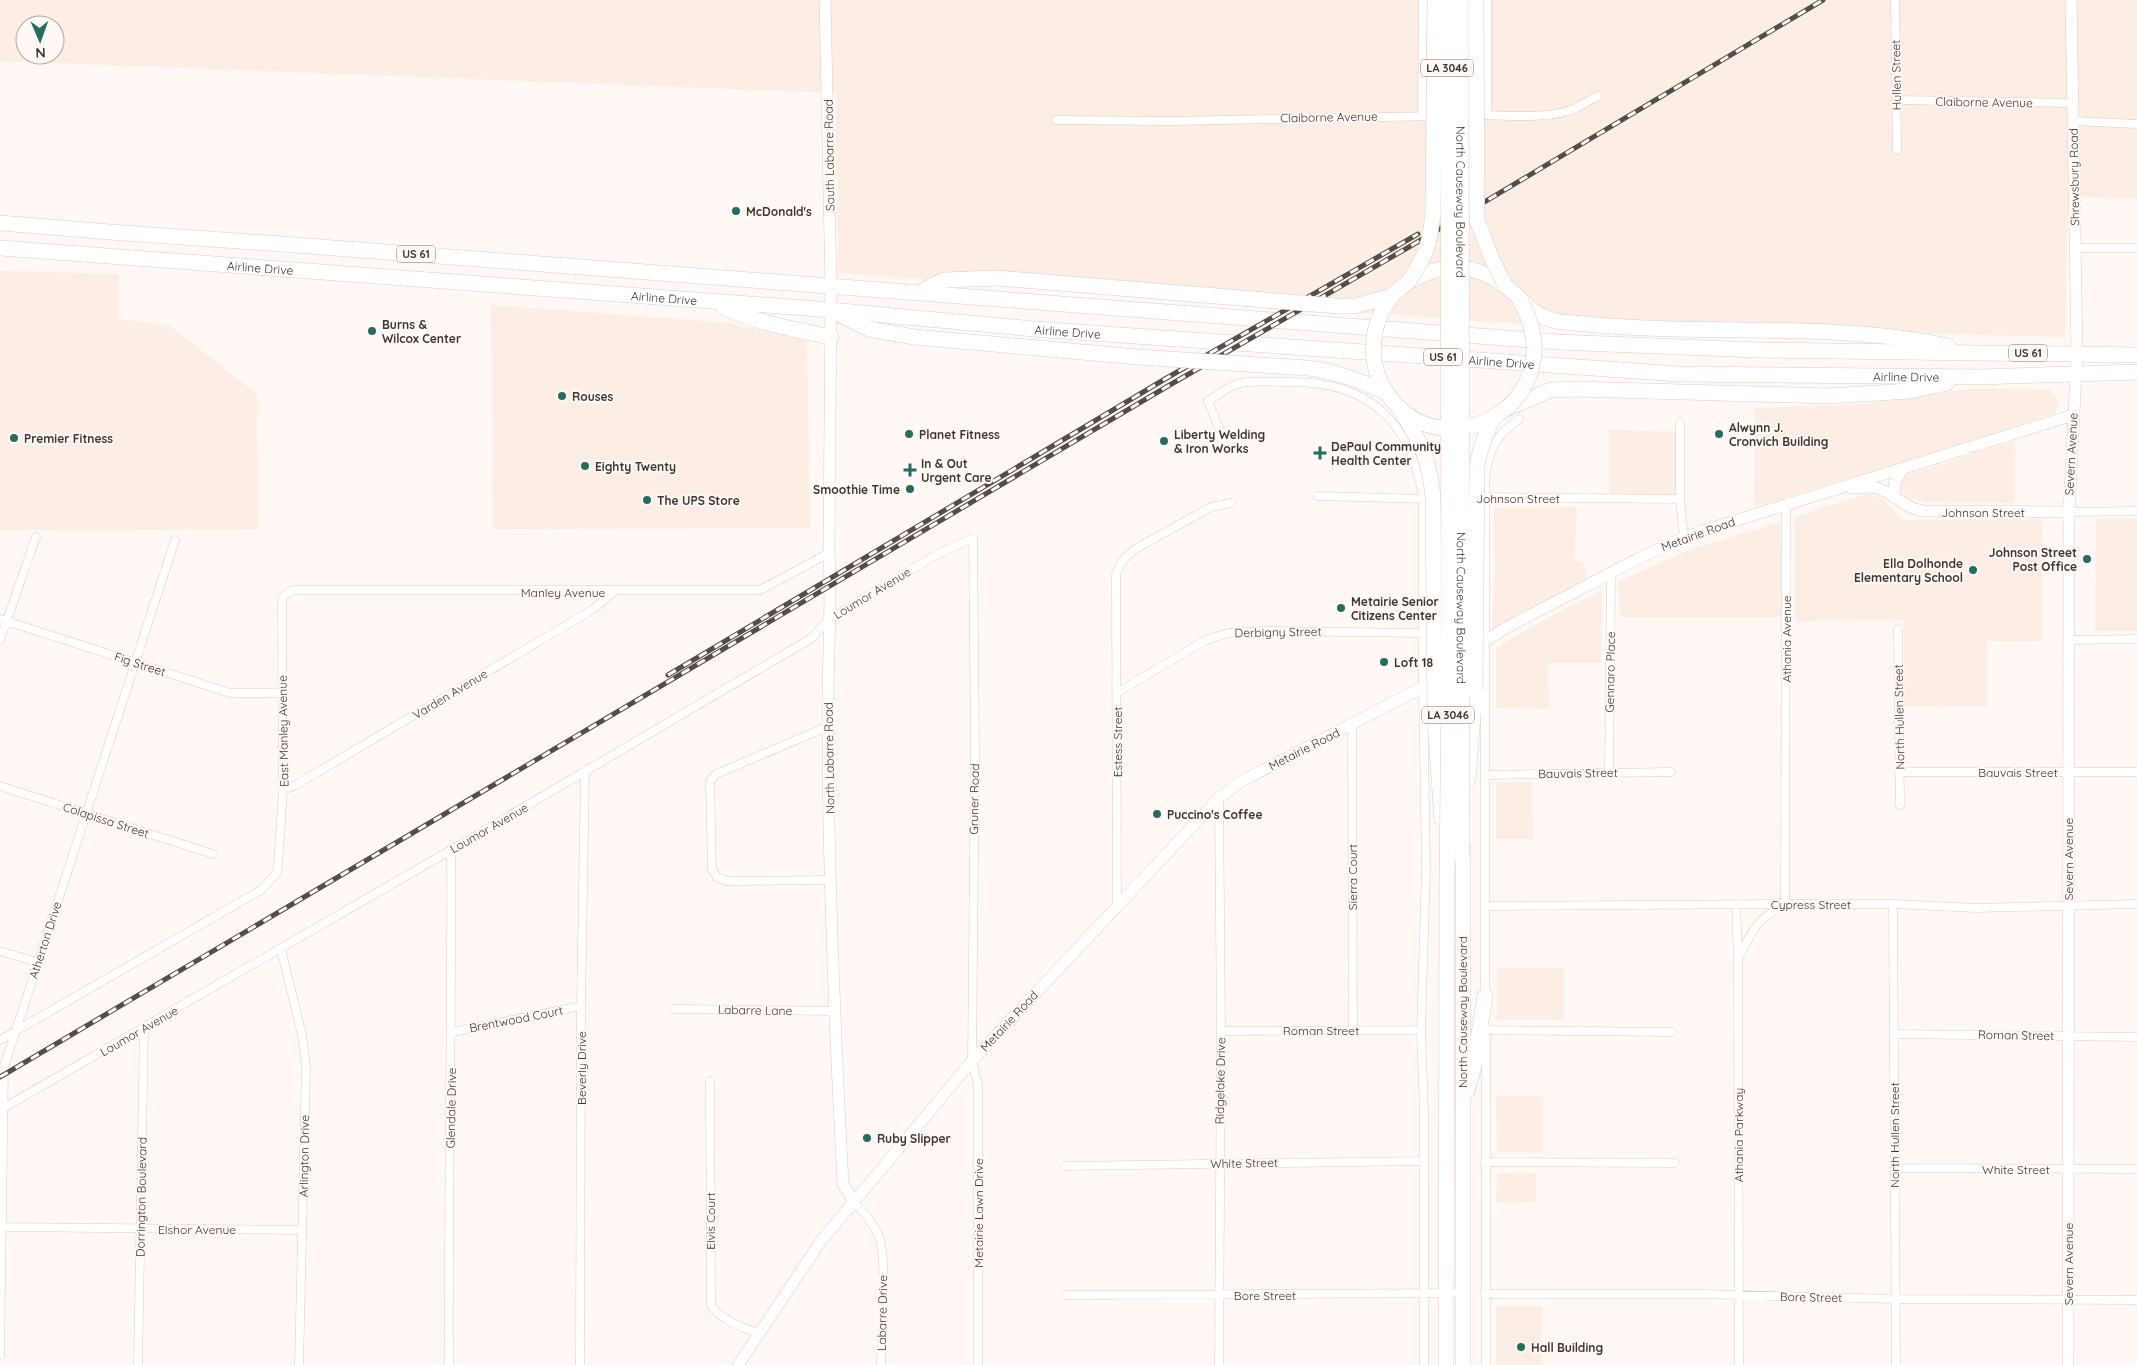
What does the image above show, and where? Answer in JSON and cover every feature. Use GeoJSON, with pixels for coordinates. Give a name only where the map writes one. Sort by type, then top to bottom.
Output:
{"type":"FeatureCollection","features":[{"type":"Feature","properties":{"kind":"highway"},"geometry":{"type":"LineString","coordinates":[[1435,0],[1433,214],[1428,245],[1422,259],[1408,281],[1392,296],[1378,320],[1373,349],[1377,372],[1391,398],[1419,439],[1432,476],[1434,498],[1437,770],[1454,858]]}},
{"type":"Feature","properties":{"kind":"highway","name":"North Causeway Boulevard"},"geometry":{"type":"LineString","coordinates":[[1448,0],[1446,137],[1454,858],[1462,881],[1463,1365]]}},
{"type":"Feature","properties":{"kind":"highway","name":"North Causeway Boulevard"},"geometry":{"type":"LineString","coordinates":[[1446,1365],[1447,880],[1454,858],[1462,0]]}},
{"type":"Feature","properties":{"kind":"highway"},"geometry":{"type":"LineString","coordinates":[[1476,0],[1477,220],[1492,259],[1506,285],[1521,302],[1535,313],[1557,321],[1627,328],[1865,334],[1924,341],[1978,353]]}},
{"type":"Feature","properties":{"kind":"highway","name":"Airline Drive"},"geometry":{"type":"LineString","coordinates":[[0,222],[831,288],[1557,342],[1757,350],[2137,354]]}},
{"type":"Feature","properties":{"kind":"highway"},"geometry":{"type":"LineString","coordinates":[[179,262],[181,237]]}},
{"type":"Feature","properties":{"kind":"highway","name":"Airline Drive"},"geometry":{"type":"LineString","coordinates":[[0,248],[831,310],[1034,329],[1679,374],[1979,377],[2137,372]]}},
{"type":"Feature","properties":{"kind":"highway"},"geometry":{"type":"LineString","coordinates":[[1408,281],[1432,270],[1458,267],[1475,270],[1491,276],[1506,285]]}},
{"type":"Feature","properties":{"kind":"highway"},"geometry":{"type":"LineString","coordinates":[[518,287],[520,276],[531,271],[592,268]]}},
{"type":"Feature","properties":{"kind":"highway"},"geometry":{"type":"LineString","coordinates":[[918,294],[944,280],[998,278],[1337,306],[1356,306],[1392,296]]}},
{"type":"Feature","properties":{"kind":"highway"},"geometry":{"type":"LineString","coordinates":[[714,301],[734,312],[767,323],[831,337]]}},
{"type":"Feature","properties":{"kind":"highway"},"geometry":{"type":"LineString","coordinates":[[1508,408],[1526,385],[1534,357],[1533,328],[1521,302]]}},
{"type":"Feature","properties":{"kind":"highway"},"geometry":{"type":"LineString","coordinates":[[831,310],[869,329],[914,337],[1138,357],[1314,369],[1347,376],[1391,398],[1420,421],[1442,427],[1464,428],[1492,419],[1508,408],[1551,390],[1577,389],[1810,396],[1870,395],[1910,391],[1979,377]]}},
{"type":"Feature","properties":{"kind":"highway"},"geometry":{"type":"LineString","coordinates":[[1454,858],[1475,691],[1477,465],[1492,419]]}},
{"type":"Feature","properties":{"kind":"highway"},"geometry":{"type":"LineString","coordinates":[[1462,1104],[1473,1070],[1486,996]]}},
{"type":"Feature","properties":{"kind":"street","name":"South Labarre Road"},"geometry":{"type":"LineString","coordinates":[[825,0],[831,310]]}},
{"type":"Feature","properties":{"kind":"street"},"geometry":{"type":"LineString","coordinates":[[1422,116],[1423,0]]}},
{"type":"Feature","properties":{"kind":"street"},"geometry":{"type":"LineString","coordinates":[[1487,0],[1487,115]]}},
{"type":"Feature","properties":{"kind":"street","name":"Hullen Street"},"geometry":{"type":"LineString","coordinates":[[1895,0],[1897,150]]}},
{"type":"Feature","properties":{"kind":"street","name":"Shrewsbury Road"},"geometry":{"type":"LineString","coordinates":[[2071,0],[2076,354]]}},
{"type":"Feature","properties":{"kind":"street","name":"Claiborne Avenue"},"geometry":{"type":"LineString","coordinates":[[1056,120],[1172,121],[1487,115],[1524,116],[1549,114],[1573,109],[1598,96]]}},
{"type":"Feature","properties":{"kind":"street","name":"Claiborne Avenue"},"geometry":{"type":"LineString","coordinates":[[1897,100],[2072,103]]}},
{"type":"Feature","properties":{"kind":"street"},"geometry":{"type":"LineString","coordinates":[[2073,121],[2137,124]]}},
{"type":"Feature","properties":{"kind":"street"},"geometry":{"type":"LineString","coordinates":[[2075,248],[2137,248]]}},
{"type":"Feature","properties":{"kind":"street","name":"North Labarre Road"},"geometry":{"type":"LineString","coordinates":[[831,310],[828,727],[834,1011],[843,1184],[854,1203]]}},
{"type":"Feature","properties":{"kind":"street","name":"Severn Avenue"},"geometry":{"type":"LineString","coordinates":[[2068,1365],[2069,512],[2076,354]]}},
{"type":"Feature","properties":{"kind":"street"},"geometry":{"type":"LineString","coordinates":[[1219,428],[1208,401],[1238,383],[1304,382],[1342,388],[1354,392],[1375,404],[1393,420],[1412,453],[1420,474],[1423,499],[1423,687],[1426,870],[1421,1030],[1424,1365]]}},
{"type":"Feature","properties":{"kind":"street","name":"Metairie Road"},"geometry":{"type":"LineString","coordinates":[[738,1365],[821,1241],[972,1061],[1219,798],[1242,781],[1423,687],[1485,641],[1667,544],[1835,489],[2073,415]]}},
{"type":"Feature","properties":{"kind":"street","name":"North Causeway Boulevard"},"geometry":{"type":"LineString","coordinates":[[1486,1365],[1485,497],[1490,454],[1496,438],[1519,419]]}},
{"type":"Feature","properties":{"kind":"street"},"geometry":{"type":"LineString","coordinates":[[1680,423],[1680,499],[1684,538]]}},
{"type":"Feature","properties":{"kind":"street"},"geometry":{"type":"LineString","coordinates":[[1896,498],[1894,484],[1902,468]]}},
{"type":"Feature","properties":{"kind":"street","name":"Johnson Street"},"geometry":{"type":"LineString","coordinates":[[1835,489],[1875,487],[1914,510],[1923,511],[2137,511]]}},
{"type":"Feature","properties":{"kind":"street","name":"Johnson Street"},"geometry":{"type":"LineString","coordinates":[[1317,496],[1423,499],[1485,497],[1680,499]]}},
{"type":"Feature","properties":{"kind":"street","name":"Estess Street"},"geometry":{"type":"LineString","coordinates":[[1117,908],[1118,692],[1116,575],[1120,564],[1126,556],[1137,548],[1211,507],[1232,503]]}},
{"type":"Feature","properties":{"kind":"street","name":"Athania Avenue"},"geometry":{"type":"LineString","coordinates":[[1786,505],[1786,904]]}},
{"type":"Feature","properties":{"kind":"street"},"geometry":{"type":"LineString","coordinates":[[0,640],[3,620],[36,537]]}},
{"type":"Feature","properties":{"kind":"street","name":"Loumor Avenue"},"geometry":{"type":"LineString","coordinates":[[1,1110],[144,1029],[812,638],[829,619],[934,556],[973,538]]}},
{"type":"Feature","properties":{"kind":"street","name":"Gruner Road"},"geometry":{"type":"LineString","coordinates":[[972,1061],[975,749],[973,538]]}},
{"type":"Feature","properties":{"kind":"street","name":"Atherton Drive"},"geometry":{"type":"LineString","coordinates":[[0,1355],[1,1110],[4,1067],[175,540]]}},
{"type":"Feature","properties":{"kind":"street","name":"Manley Avenue"},"geometry":{"type":"LineString","coordinates":[[289,592],[292,590],[312,589],[614,592],[760,590],[829,553]]}},
{"type":"Feature","properties":{"kind":"street","name":"Gennaro Place"},"geometry":{"type":"LineString","coordinates":[[1609,772],[1611,573]]}},
{"type":"Feature","properties":{"kind":"street","name":"East Manley Avenue"},"geometry":{"type":"LineString","coordinates":[[17,1030],[261,890],[277,873],[283,790],[282,601],[289,592]]}},
{"type":"Feature","properties":{"kind":"street","name":"Varden Avenue"},"geometry":{"type":"LineString","coordinates":[[283,790],[294,786],[583,615],[614,592]]}},
{"type":"Feature","properties":{"kind":"street","name":"Fig Street"},"geometry":{"type":"LineString","coordinates":[[3,620],[230,692],[283,693]]}},
{"type":"Feature","properties":{"kind":"street","name":"North Hullen Street"},"geometry":{"type":"LineString","coordinates":[[1898,629],[1900,805]]}},
{"type":"Feature","properties":{"kind":"street","name":"Derbigny Street"},"geometry":{"type":"LineString","coordinates":[[1118,692],[1206,640],[1228,633],[1266,631],[1423,633]]}},
{"type":"Feature","properties":{"kind":"street"},"geometry":{"type":"LineString","coordinates":[[2069,640],[2137,639]]}},
{"type":"Feature","properties":{"kind":"street","name":"Sierra Court"},"geometry":{"type":"LineString","coordinates":[[1352,725],[1353,1030]]}},
{"type":"Feature","properties":{"kind":"street"},"geometry":{"type":"LineString","coordinates":[[828,727],[716,774],[710,781],[712,869],[717,877],[727,881],[831,880]]}},
{"type":"Feature","properties":{"kind":"street","name":"Beverly Drive"},"geometry":{"type":"LineString","coordinates":[[580,1365],[581,1006],[585,771]]}},
{"type":"Feature","properties":{"kind":"street","name":"Bauvais Street"},"geometry":{"type":"LineString","coordinates":[[1484,775],[1671,772]]}},
{"type":"Feature","properties":{"kind":"street","name":"Bauvais Street"},"geometry":{"type":"LineString","coordinates":[[1899,772],[2137,772]]}},
{"type":"Feature","properties":{"kind":"street","name":"Colapissa Street"},"geometry":{"type":"LineString","coordinates":[[0,786],[213,854]]}},
{"type":"Feature","properties":{"kind":"street","name":"Ridgelake Drive"},"geometry":{"type":"LineString","coordinates":[[1219,798],[1221,1031],[1219,1365]]}},
{"type":"Feature","properties":{"kind":"street","name":"Glendale Drive"},"geometry":{"type":"LineString","coordinates":[[449,1365],[448,1211],[452,1032],[451,850]]}},
{"type":"Feature","properties":{"kind":"street"},"geometry":{"type":"LineString","coordinates":[[1738,959],[1751,931],[1766,914],[1786,904]]}},
{"type":"Feature","properties":{"kind":"street","name":"North Hullen Street"},"geometry":{"type":"LineString","coordinates":[[1893,904],[1896,1365]]}},
{"type":"Feature","properties":{"kind":"street","name":"Cypress Street"},"geometry":{"type":"LineString","coordinates":[[1485,906],[1893,904],[1977,908],[2137,904]]}},
{"type":"Feature","properties":{"kind":"street","name":"Athania Parkway"},"geometry":{"type":"LineString","coordinates":[[1736,905],[1738,959],[1739,1365]]}},
{"type":"Feature","properties":{"kind":"street","name":"Arlington Drive"},"geometry":{"type":"LineString","coordinates":[[281,949],[305,1052],[299,1365]]}},
{"type":"Feature","properties":{"kind":"street"},"geometry":{"type":"LineString","coordinates":[[0,951],[37,962]]}},
{"type":"Feature","properties":{"kind":"street","name":"Brentwood Court"},"geometry":{"type":"LineString","coordinates":[[452,1032],[581,1006]]}},
{"type":"Feature","properties":{"kind":"street","name":"Labarre Lane"},"geometry":{"type":"LineString","coordinates":[[675,1009],[834,1011]]}},
{"type":"Feature","properties":{"kind":"street","name":"Dorrington Boulevard"},"geometry":{"type":"LineString","coordinates":[[138,1365],[144,1029]]}},
{"type":"Feature","properties":{"kind":"street"},"geometry":{"type":"LineString","coordinates":[[0,1040],[17,1030]]}},
{"type":"Feature","properties":{"kind":"street","name":"Roman Street"},"geometry":{"type":"LineString","coordinates":[[1221,1031],[1421,1030]]}},
{"type":"Feature","properties":{"kind":"street"},"geometry":{"type":"LineString","coordinates":[[1486,1030],[1671,1032]]}},
{"type":"Feature","properties":{"kind":"street","name":"Roman Street"},"geometry":{"type":"LineString","coordinates":[[1894,1034],[2137,1037]]}},
{"type":"Feature","properties":{"kind":"street","name":"Metairie Lawn Drive"},"geometry":{"type":"LineString","coordinates":[[972,1061],[978,1084],[978,1365]]}},
{"type":"Feature","properties":{"kind":"street","name":"Elvis Court"},"geometry":{"type":"LineString","coordinates":[[710,1080],[711,1305],[714,1311],[730,1321],[758,1334]]}},
{"type":"Feature","properties":{"kind":"street","name":"White Street"},"geometry":{"type":"LineString","coordinates":[[1065,1166],[1423,1161]]}},
{"type":"Feature","properties":{"kind":"street"},"geometry":{"type":"LineString","coordinates":[[1485,1162],[1675,1163]]}},
{"type":"Feature","properties":{"kind":"street","name":"White Street"},"geometry":{"type":"LineString","coordinates":[[1894,1168],[2137,1169]]}},
{"type":"Feature","properties":{"kind":"street","name":"Labarre Drive"},"geometry":{"type":"LineString","coordinates":[[854,1203],[862,1210],[878,1235],[883,1261],[881,1365]]}},
{"type":"Feature","properties":{"kind":"street","name":"Elshor Avenue"},"geometry":{"type":"LineString","coordinates":[[2,1227],[302,1230]]}},
{"type":"Feature","properties":{"kind":"street","name":"Bore Street"},"geometry":{"type":"LineString","coordinates":[[1067,1296],[1462,1293]]}},
{"type":"Feature","properties":{"kind":"street","name":"Bore Street"},"geometry":{"type":"LineString","coordinates":[[1485,1294],[1702,1294],[1897,1299],[2137,1300]]}},
{"type":"Feature","properties":{"kind":"shaded area"},"geometry":{"type":"Polygon","coordinates":[[[0,0],[2137,0],[2137,199],[2068,196],[2065,337],[1505,323],[838,273],[836,93],[65,63],[65,15],[15,15],[15,62],[0,61],[0,0]]]}},
{"type":"Feature","properties":{"kind":"shaded area"},"geometry":{"type":"Polygon","coordinates":[[[0,271],[119,274],[119,319],[169,325],[257,394],[258,529],[0,530],[0,271]]]}},
{"type":"Feature","properties":{"kind":"shaded area"},"geometry":{"type":"Polygon","coordinates":[[[491,305],[730,323],[807,341],[810,528],[493,529],[491,305]]]}},
{"type":"Feature","properties":{"kind":"shaded area"},"geometry":{"type":"Polygon","coordinates":[[[1967,389],[2049,389],[2057,397],[2059,404],[2055,413],[1970,442],[1754,507],[1755,408],[1865,404],[1967,389]]]}},
{"type":"Feature","properties":{"kind":"shaded area"},"geometry":{"type":"Polygon","coordinates":[[[1609,430],[1677,432],[1676,492],[1673,495],[1609,495],[1609,430]]]}},
{"type":"Feature","properties":{"kind":"shaded area"},"geometry":{"type":"Polygon","coordinates":[[[2015,441],[2015,503],[1926,502],[1907,496],[1900,489],[1900,482],[1906,475],[2015,441]]]}},
{"type":"Feature","properties":{"kind":"shaded area","name":"Ella Dolhonde Elementary School"},"geometry":{"type":"Polygon","coordinates":[[[1866,494],[1883,499],[1903,520],[2042,519],[2042,641],[1987,641],[1987,707],[1904,706],[1904,620],[1795,621],[1795,517],[1866,494]]]}},
{"type":"Feature","properties":{"kind":"shaded area"},"geometry":{"type":"Polygon","coordinates":[[[1577,507],[1574,560],[1584,564],[1587,578],[1492,632],[1495,566],[1494,508],[1577,507]]]}},
{"type":"Feature","properties":{"kind":"shaded area"},"geometry":{"type":"Polygon","coordinates":[[[2137,518],[2137,631],[2095,631],[2096,519],[2137,518]]]}},
{"type":"Feature","properties":{"kind":"shaded area"},"geometry":{"type":"Polygon","coordinates":[[[1780,522],[1782,617],[1620,617],[1618,582],[1686,551],[1780,522]]]}},
{"type":"Feature","properties":{"kind":"shaded area"},"geometry":{"type":"Polygon","coordinates":[[[1600,591],[1602,593],[1601,663],[1548,663],[1549,709],[1496,708],[1496,648],[1547,618],[1600,591]]]}},
{"type":"Feature","properties":{"kind":"shaded area"},"geometry":{"type":"Polygon","coordinates":[[[1532,782],[1533,839],[1496,839],[1496,783],[1532,782]]]}},
{"type":"Feature","properties":{"kind":"shaded area"},"geometry":{"type":"Polygon","coordinates":[[[1497,968],[1564,968],[1564,1020],[1497,1020],[1497,968]]]}},
{"type":"Feature","properties":{"kind":"shaded area"},"geometry":{"type":"Polygon","coordinates":[[[1496,1096],[1543,1096],[1543,1152],[1497,1152],[1496,1096]]]}},
{"type":"Feature","properties":{"kind":"shaded area"},"geometry":{"type":"Polygon","coordinates":[[[1497,1173],[1536,1173],[1536,1201],[1496,1202],[1497,1173]]]}},
{"type":"Feature","properties":{"kind":"shaded area"},"geometry":{"type":"Polygon","coordinates":[[[1496,1306],[1542,1306],[1542,1365],[1496,1365],[1496,1306]]]}},
{"type":"Feature","properties":{"kind":"railway"},"geometry":{"type":"LineString","coordinates":[[0,1077],[1168,386],[1409,247],[1823,0]]}},
{"type":"Feature","properties":{"kind":"railway"},"geometry":{"type":"LineString","coordinates":[[668,675],[1165,379],[1418,234]]}},
{"type":"Feature","properties":{"kind":"place","name":"McDonald's"},"geometry":{"type":"Point","coordinates":[736,211]}},
{"type":"Feature","properties":{"kind":"place","name":"Burns & Wilcox Center"},"geometry":{"type":"Point","coordinates":[372,331]}},
{"type":"Feature","properties":{"kind":"place","name":"Rouses"},"geometry":{"type":"Point","coordinates":[562,396]}},
{"type":"Feature","properties":{"kind":"place","name":"Planet Fitness"},"geometry":{"type":"Point","coordinates":[909,434]}},
{"type":"Feature","properties":{"kind":"place","name":"Alwynn J. Cronvich Building"},"geometry":{"type":"Point","coordinates":[1719,434]}},
{"type":"Feature","properties":{"kind":"place","name":"Premier Fitness"},"geometry":{"type":"Point","coordinates":[14,438]}},
{"type":"Feature","properties":{"kind":"place","name":"Liberty Welding & Iron Works"},"geometry":{"type":"Point","coordinates":[1164,441]}},
{"type":"Feature","properties":{"kind":"place","name":"DePaul Community Health Center"},"geometry":{"type":"Point","coordinates":[1320,453]}},
{"type":"Feature","properties":{"kind":"place","name":"Eighty Twenty"},"geometry":{"type":"Point","coordinates":[585,466]}},
{"type":"Feature","properties":{"kind":"place","name":"In & Out Urgent Care"},"geometry":{"type":"Point","coordinates":[910,470]}},
{"type":"Feature","properties":{"kind":"place","name":"Smoothie Time"},"geometry":{"type":"Point","coordinates":[910,489]}},
{"type":"Feature","properties":{"kind":"place","name":"The UPS Store"},"geometry":{"type":"Point","coordinates":[647,500]}},
{"type":"Feature","properties":{"kind":"place","name":"Johnson Street Post Office"},"geometry":{"type":"Point","coordinates":[2087,559]}},
{"type":"Feature","properties":{"kind":"place","name":"Ella Dolhonde Elementary School"},"geometry":{"type":"Point","coordinates":[1973,570]}},
{"type":"Feature","properties":{"kind":"place","name":"Metairie Senior Citizens Center"},"geometry":{"type":"Point","coordinates":[1341,608]}},
{"type":"Feature","properties":{"kind":"place","name":"Loft 18"},"geometry":{"type":"Point","coordinates":[1384,662]}},
{"type":"Feature","properties":{"kind":"place","name":"Puccino's Coffee"},"geometry":{"type":"Point","coordinates":[1157,814]}},
{"type":"Feature","properties":{"kind":"place","name":"Ruby Slipper"},"geometry":{"type":"Point","coordinates":[867,1138]}},
{"type":"Feature","properties":{"kind":"place","name":"Hall Building"},"geometry":{"type":"Point","coordinates":[1521,1347]}}]}
